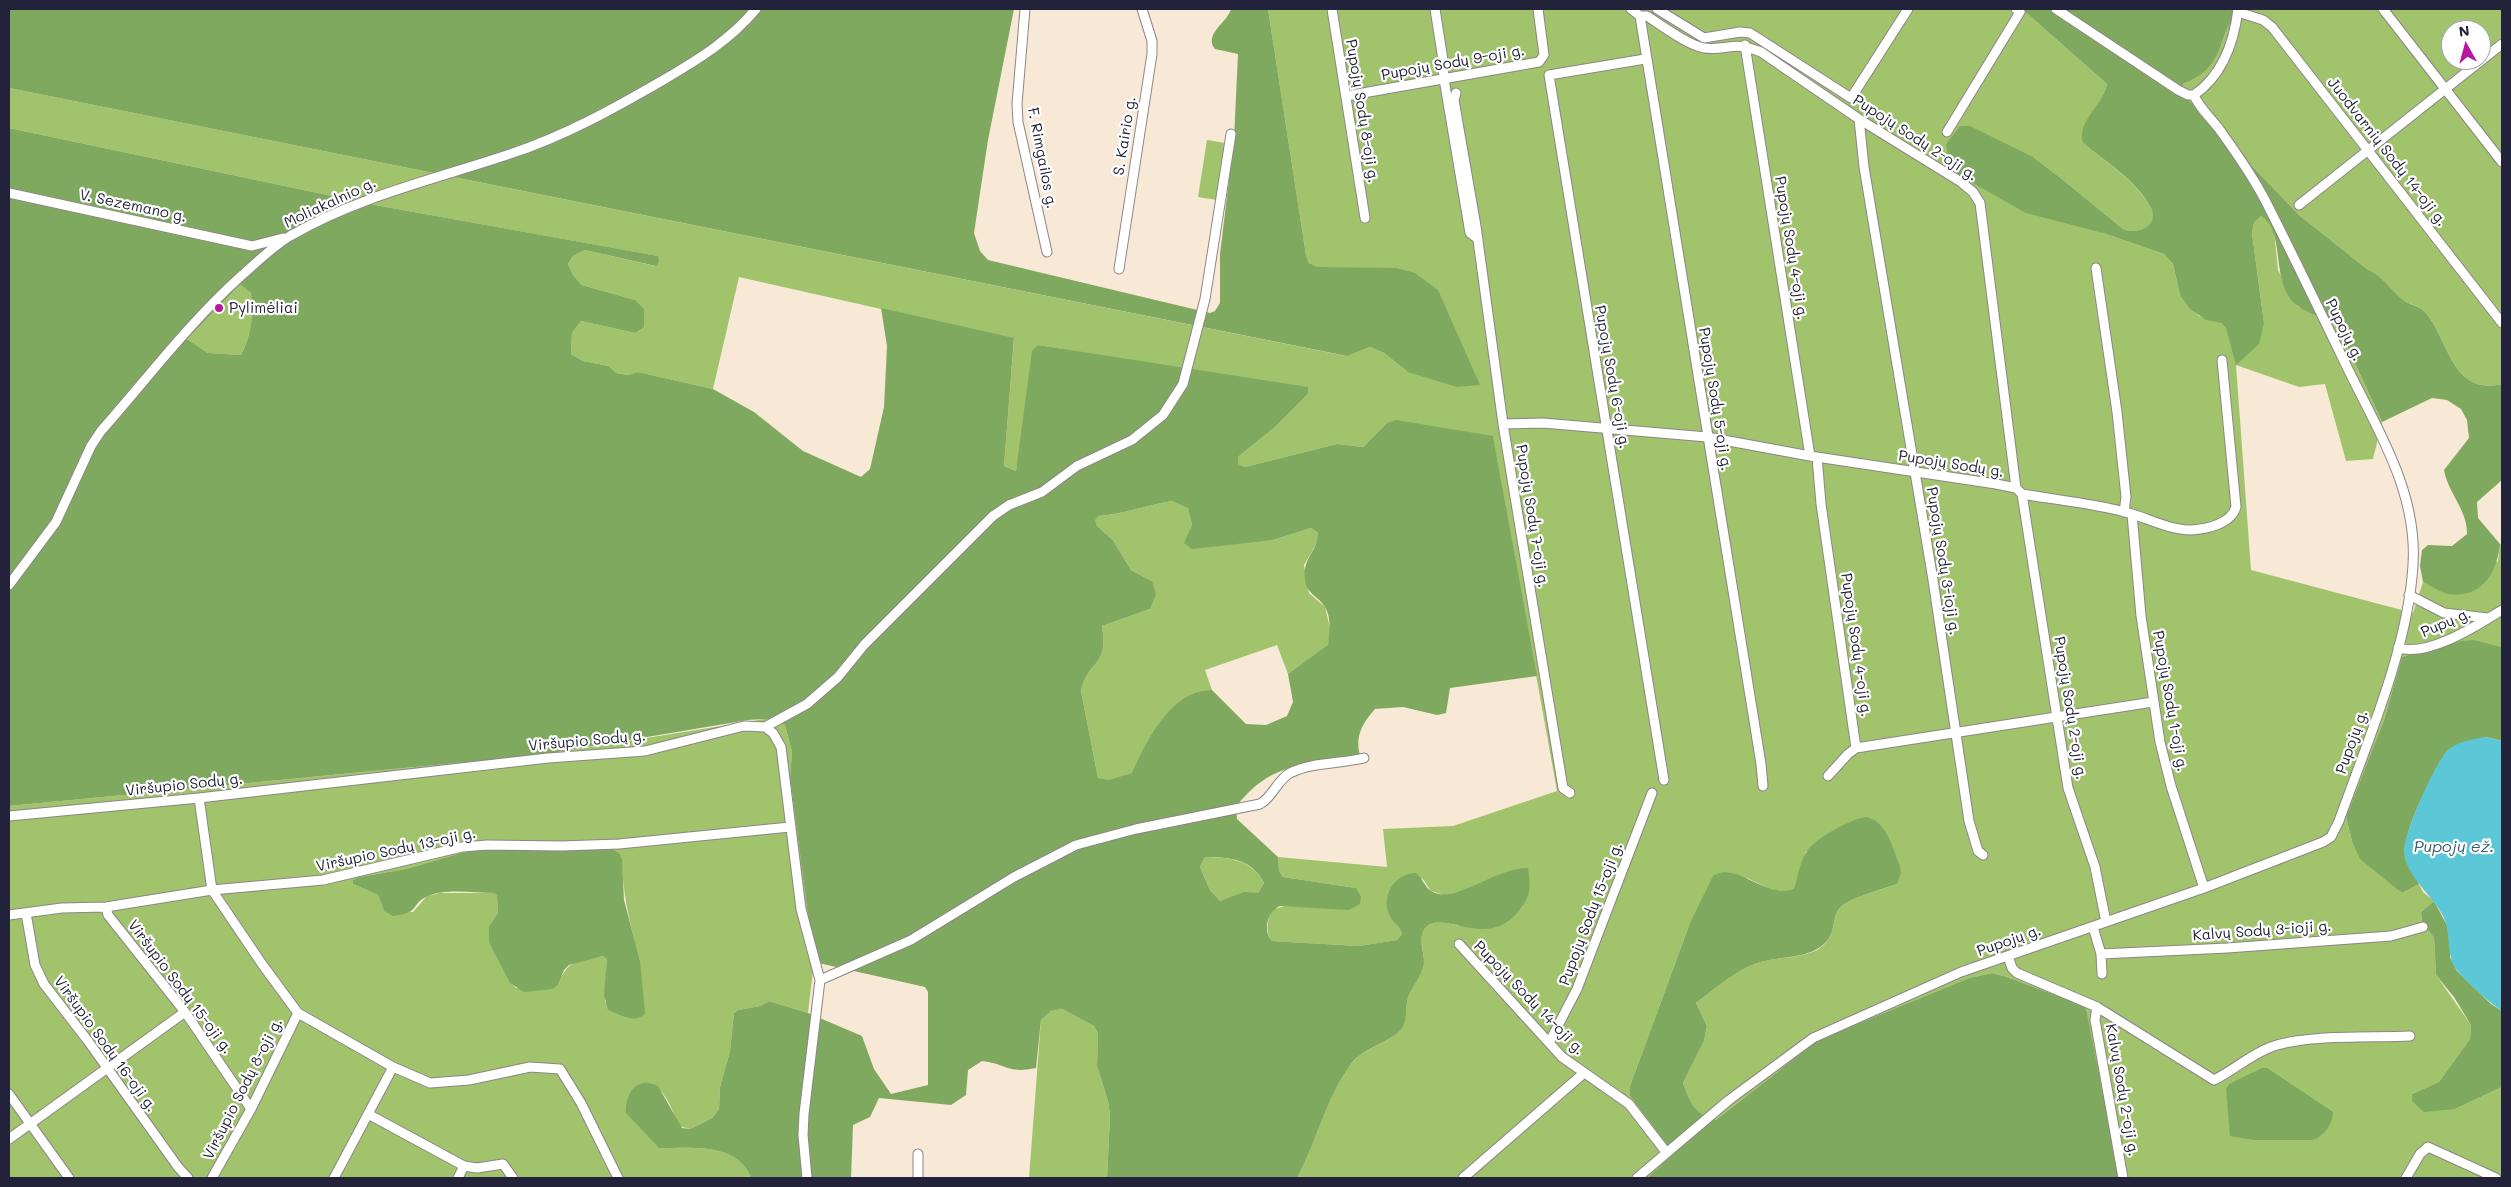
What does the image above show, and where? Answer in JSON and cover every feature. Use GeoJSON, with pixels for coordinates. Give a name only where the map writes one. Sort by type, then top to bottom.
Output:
{"type":"FeatureCollection","features":[{"type":"Feature","properties":{"kind":"street","name":"Moliakalnio g."},"geometry":{"type":"LineString","coordinates":[[9,585],[56,522],[91,446],[101,431],[196,319],[253,265],[288,237],[323,219],[376,196],[510,154],[551,139],[588,121],[705,55],[743,25],[756,9]]}},
{"type":"Feature","properties":{"kind":"street","name":"F. Rimgailos g."},"geometry":{"type":"LineString","coordinates":[[1025,9],[1017,104],[1018,122],[1047,252]]}},
{"type":"Feature","properties":{"kind":"street","name":"S. Kairio g."},"geometry":{"type":"LineString","coordinates":[[1118,269],[1152,54],[1152,41],[1142,9]]}},
{"type":"Feature","properties":{"kind":"street","name":"Pupojų Sodų 8-oji g."},"geometry":{"type":"LineString","coordinates":[[1332,9],[1365,218]]}},
{"type":"Feature","properties":{"kind":"street","name":"Pupojų Sodų 7-oji g."},"geometry":{"type":"LineString","coordinates":[[1435,9],[1444,79],[1470,233],[1478,239]]}},
{"type":"Feature","properties":{"kind":"street","name":"Pupojų Sodų 9-oji g."},"geometry":{"type":"LineString","coordinates":[[1346,96],[1542,61],[1544,55],[1538,9]]}},
{"type":"Feature","properties":{"kind":"street","name":"Pupojų Sodų 2-oji g."},"geometry":{"type":"LineString","coordinates":[[1632,9],[1643,12],[1703,48],[1745,45],[1774,59],[1859,120],[1962,182],[1973,192],[1980,203],[2019,491],[2068,788],[2094,867],[2106,922]]}},
{"type":"Feature","properties":{"kind":"street"},"geometry":{"type":"LineString","coordinates":[[1657,9],[1704,38],[1740,32],[1750,34],[1851,98],[1908,9]]}},
{"type":"Feature","properties":{"kind":"street"},"geometry":{"type":"LineString","coordinates":[[1947,132],[2020,12],[2016,9]]}},
{"type":"Feature","properties":{"kind":"street"},"geometry":{"type":"LineString","coordinates":[[2056,9],[2188,95],[2194,95],[2209,84],[2219,72],[2224,62],[2238,10]]}},
{"type":"Feature","properties":{"kind":"street"},"geometry":{"type":"LineString","coordinates":[[2383,9],[2502,162]]}},
{"type":"Feature","properties":{"kind":"street","name":"Juodvarnių Sodų 14-oji g."},"geometry":{"type":"LineString","coordinates":[[2238,10],[2263,20],[2272,27],[2369,149],[2502,324]]}},
{"type":"Feature","properties":{"kind":"street","name":"Pupojų Sodų 5-oji g."},"geometry":{"type":"LineString","coordinates":[[1643,12],[1646,59],[1761,764],[1763,786]]}},
{"type":"Feature","properties":{"kind":"street"},"geometry":{"type":"LineString","coordinates":[[2299,205],[2502,44]]}},
{"type":"Feature","properties":{"kind":"street","name":"Pupojų Sodų 4-oji g."},"geometry":{"type":"LineString","coordinates":[[1745,45],[1822,504],[1856,748]]}},
{"type":"Feature","properties":{"kind":"street","name":"Pupojų Sodų 6-oji g."},"geometry":{"type":"LineString","coordinates":[[1646,59],[1549,75],[1664,780]]}},
{"type":"Feature","properties":{"kind":"street","name":"Pupojų Sodų 7-oji g."},"geometry":{"type":"LineString","coordinates":[[1456,93],[1454,100],[1478,239],[1503,424],[1563,788],[1570,793]]}},
{"type":"Feature","properties":{"kind":"street","name":"Pupojų g."},"geometry":{"type":"LineString","coordinates":[[1636,1178],[1729,1100],[1813,1038],[1960,972],[2204,888],[2323,842],[2331,837],[2339,821],[2381,704],[2398,648],[2413,565],[2413,533],[2410,511],[2401,480],[2264,198],[2222,132],[2198,105],[2194,95]]}},
{"type":"Feature","properties":{"kind":"street","name":"Pupojų Sodų 3-ioji g."},"geometry":{"type":"LineString","coordinates":[[1859,120],[1864,167],[1969,821],[1978,851],[1983,855]]}},
{"type":"Feature","properties":{"kind":"street"},"geometry":{"type":"LineString","coordinates":[[807,1178],[803,1135],[804,1114],[820,980],[801,909],[781,747],[774,733],[765,727],[807,704],[838,677],[864,645],[993,516],[1009,505],[1042,492],[1078,466],[1132,440],[1163,415],[1183,384],[1192,357],[1205,300],[1232,134]]}},
{"type":"Feature","properties":{"kind":"street","name":"V. Sezemano g."},"geometry":{"type":"LineString","coordinates":[[9,193],[252,246],[288,237]]}},
{"type":"Feature","properties":{"kind":"street"},"geometry":{"type":"LineString","coordinates":[[252,246],[253,265]]}},
{"type":"Feature","properties":{"kind":"street","name":"Pupojų Sodų 1-oji g."},"geometry":{"type":"LineString","coordinates":[[2096,268],[2117,412],[2126,497],[2153,702],[2171,786],[2204,888]]}},
{"type":"Feature","properties":{"kind":"street","name":"Pupojų Sodų g."},"geometry":{"type":"LineString","coordinates":[[1503,424],[1543,423],[1607,427],[1707,438],[1914,472],[1971,479],[2019,491],[2128,513],[2178,528],[2192,530],[2216,525],[2234,515],[2236,496],[2222,360]]}},
{"type":"Feature","properties":{"kind":"street"},"geometry":{"type":"LineString","coordinates":[[2409,595],[2444,613],[2488,618]]}},
{"type":"Feature","properties":{"kind":"street","name":"Pupų g."},"geometry":{"type":"LineString","coordinates":[[2398,648],[2417,650],[2473,628],[2502,610]]}},
{"type":"Feature","properties":{"kind":"street"},"geometry":{"type":"LineString","coordinates":[[1828,776],[1856,748],[2153,702]]}},
{"type":"Feature","properties":{"kind":"street","name":"Viršupio Sodų g."},"geometry":{"type":"LineString","coordinates":[[9,816],[199,798],[548,758],[645,751],[744,726],[765,727]]}},
{"type":"Feature","properties":{"kind":"street"},"geometry":{"type":"LineString","coordinates":[[820,980],[911,940],[1014,877],[1076,846],[1136,828],[1260,804],[1268,799],[1288,774],[1301,768],[1364,758]]}},
{"type":"Feature","properties":{"kind":"street","name":"Pupojų Sodų 15-oji g."},"geometry":{"type":"LineString","coordinates":[[1550,1041],[1577,989],[1652,794]]}},
{"type":"Feature","properties":{"kind":"street"},"geometry":{"type":"LineString","coordinates":[[199,798],[212,890],[298,1013],[393,1067],[430,1084],[469,1080],[530,1067],[560,1069],[581,1103],[618,1178]]}},
{"type":"Feature","properties":{"kind":"street","name":"Viršupio Sodų 13-oji g."},"geometry":{"type":"LineString","coordinates":[[9,915],[62,908],[106,906],[212,890],[271,887],[323,880],[462,847],[487,845],[561,846],[619,844],[790,827]]}},
{"type":"Feature","properties":{"kind":"street","name":"Viršupio Sodų 15-oji g."},"geometry":{"type":"LineString","coordinates":[[106,906],[108,915],[185,1012],[251,1109]]}},
{"type":"Feature","properties":{"kind":"street","name":"Viršupio Sodų 16-oji g."},"geometry":{"type":"LineString","coordinates":[[26,913],[35,965],[44,984],[188,1178]]}},
{"type":"Feature","properties":{"kind":"street","name":"Kalvų Sodų 3-ioji g."},"geometry":{"type":"LineString","coordinates":[[2102,954],[2227,948],[2392,936],[2423,926]]}},
{"type":"Feature","properties":{"kind":"street"},"geometry":{"type":"LineString","coordinates":[[2092,927],[2102,954],[2102,974]]}},
{"type":"Feature","properties":{"kind":"street","name":"Pupojų Sodų 14-oji g."},"geometry":{"type":"LineString","coordinates":[[1459,944],[1550,1041],[1562,1057],[1629,1104],[1666,1152]]}},
{"type":"Feature","properties":{"kind":"street"},"geometry":{"type":"LineString","coordinates":[[2008,956],[2012,968],[2017,974],[2097,1007],[2214,1080],[2256,1054],[2276,1045],[2306,1040],[2410,1036]]}},
{"type":"Feature","properties":{"kind":"street","name":"Kalvų Sodų 2-oji g."},"geometry":{"type":"LineString","coordinates":[[2097,1007],[2095,1020],[2123,1178]]}},
{"type":"Feature","properties":{"kind":"street"},"geometry":{"type":"LineString","coordinates":[[9,1139],[185,1012]]}},
{"type":"Feature","properties":{"kind":"street","name":"Viršupio Sodų 8-oji g."},"geometry":{"type":"LineString","coordinates":[[212,1178],[251,1109],[298,1013]]}},
{"type":"Feature","properties":{"kind":"street"},"geometry":{"type":"LineString","coordinates":[[334,1178],[393,1067]]}},
{"type":"Feature","properties":{"kind":"street"},"geometry":{"type":"LineString","coordinates":[[1463,1178],[1584,1073]]}},
{"type":"Feature","properties":{"kind":"street"},"geometry":{"type":"LineString","coordinates":[[9,1094],[69,1178]]}},
{"type":"Feature","properties":{"kind":"street"},"geometry":{"type":"LineString","coordinates":[[368,1114],[464,1166],[477,1168],[503,1164],[513,1178]]}},
{"type":"Feature","properties":{"kind":"street"},"geometry":{"type":"LineString","coordinates":[[2406,1178],[2420,1154],[2428,1146],[2496,1178]]}},
{"type":"Feature","properties":{"kind":"street"},"geometry":{"type":"LineString","coordinates":[[918,1154],[918,1178]]}},
{"type":"Feature","properties":{"kind":"street"},"geometry":{"type":"LineString","coordinates":[[458,1178],[464,1166]]}},
{"type":"Feature","properties":{"kind":"green space"},"geometry":{"type":"Polygon","coordinates":[[[9,9],[1014,9],[988,140],[974,233],[980,251],[988,260],[1210,313],[1215,311],[1220,303],[1220,254],[1234,139],[1238,54],[1215,49],[1212,44],[1212,38],[1231,9],[1268,9],[1306,255],[1309,263],[1318,267],[1396,268],[1415,273],[1438,290],[1480,385],[1457,387],[1408,372],[1384,353],[1370,347],[1347,356],[9,88],[9,9]]]}},
{"type":"Feature","properties":{"kind":"green space"},"geometry":{"type":"Polygon","coordinates":[[[1268,9],[2022,9],[2107,84],[2104,93],[2085,126],[2083,143],[2120,172],[2137,189],[2151,208],[2153,220],[2150,225],[2140,230],[2128,231],[2123,229],[2033,157],[2103,233],[2164,254],[2173,264],[2180,295],[2199,316],[2221,323],[2226,328],[2264,323],[2252,233],[2254,223],[2261,216],[2268,220],[2274,231],[2278,270],[2297,306],[2337,324],[2382,422],[2373,459],[2346,461],[2325,384],[2299,387],[2236,365],[2251,570],[2413,613],[2423,582],[2447,593],[2498,561],[2500,544],[2502,546],[2502,647],[2475,640],[2402,657],[2384,720],[2346,817],[2352,841],[2402,893],[2419,884],[2423,892],[2434,901],[2421,912],[2422,921],[2434,938],[2436,975],[2471,1025],[2470,1039],[2439,1082],[2412,1094],[2455,1109],[2502,1087],[2502,1178],[2119,1178],[2081,1005],[1992,973],[1969,978],[1818,1040],[1716,1120],[1709,1117],[1694,1107],[1683,1083],[1704,1041],[1707,1026],[1696,1003],[1727,980],[1752,965],[1768,960],[1804,955],[1817,950],[1829,939],[1836,915],[1843,905],[1861,896],[1897,884],[1806,851],[1794,888],[1782,891],[1776,890],[1747,878],[1690,923],[1630,1086],[1630,1096],[1675,1155],[1647,1178],[1297,1178],[1336,1089],[1353,1062],[1364,1053],[1392,1037],[1402,1027],[1409,994],[1424,964],[1422,934],[1428,926],[1436,923],[1459,926],[1459,892],[1444,895],[1431,891],[1422,878],[1400,927],[1402,934],[1397,940],[1359,946],[1272,941],[1268,934],[1268,925],[1274,909],[1356,888],[1283,877],[1279,871],[1278,857],[1387,867],[1383,829],[1453,826],[1557,791],[1493,437],[1387,423],[1363,447],[1337,444],[1245,467],[1237,464],[1238,457],[1275,427],[1308,394],[1164,366],[1038,345],[1016,471],[1004,466],[1014,339],[739,277],[713,389],[638,372],[628,375],[616,373],[609,366],[583,361],[571,354],[572,333],[581,321],[635,333],[635,300],[582,285],[573,275],[568,264],[573,256],[585,250],[655,266],[657,256],[375,205],[9,128],[9,88],[1346,356],[1370,347],[1384,353],[1408,372],[1318,267],[1309,263],[1306,255],[1268,9]]]}},
{"type":"Feature","properties":{"kind":"green space"},"geometry":{"type":"Polygon","coordinates":[[[2022,9],[2243,9],[2228,28],[2215,59],[2208,68],[2198,77],[2183,84],[2182,89],[2185,96],[2299,215],[2367,269],[2378,275],[2405,301],[2425,312],[2433,323],[2453,363],[2462,374],[2472,382],[2485,385],[2502,384],[2502,480],[2477,502],[2478,518],[2500,544],[2491,574],[2479,588],[2460,594],[2445,593],[2423,582],[2420,566],[2422,550],[2428,545],[2452,546],[2467,534],[2464,518],[2449,486],[2444,470],[2469,438],[2467,420],[2461,409],[2447,400],[2432,398],[2382,422],[2337,324],[2302,309],[2289,297],[2280,272],[2274,233],[2269,223],[2261,216],[2254,223],[2252,233],[2264,323],[2259,344],[2236,365],[2226,328],[2221,323],[2206,320],[2189,308],[2180,295],[2173,264],[2164,254],[2103,233],[2026,213],[1957,174],[1949,165],[1946,144],[1960,126],[1970,126],[2033,157],[2123,229],[2134,231],[2150,225],[2153,215],[2151,208],[2138,189],[2083,143],[2083,128],[2105,92],[2107,84],[2022,9]]]}},
{"type":"Feature","properties":{"kind":"green space"},"geometry":{"type":"Polygon","coordinates":[[[2243,9],[2502,9],[2502,384],[2485,385],[2472,382],[2462,374],[2453,363],[2433,323],[2425,312],[2421,308],[2405,301],[2378,275],[2367,269],[2299,215],[2185,96],[2182,89],[2183,84],[2198,77],[2208,68],[2220,49],[2228,28],[2243,9]]]}},
{"type":"Feature","properties":{"kind":"green space"},"geometry":{"type":"Polygon","coordinates":[[[9,128],[375,205],[658,256],[659,262],[656,266],[585,250],[573,256],[568,264],[573,275],[582,285],[635,300],[644,309],[644,327],[635,333],[581,321],[572,333],[571,354],[583,361],[609,366],[616,373],[628,375],[638,372],[713,389],[754,412],[803,451],[861,477],[870,469],[884,407],[887,346],[881,308],[1014,338],[1004,466],[1016,471],[1032,351],[1038,345],[1308,387],[1308,394],[1275,427],[1238,457],[1238,464],[1245,467],[1337,444],[1363,447],[1387,423],[1396,420],[1493,436],[1537,676],[1450,688],[1446,713],[1437,715],[1403,707],[1375,709],[1366,720],[1359,736],[1360,755],[1307,764],[1278,772],[1250,791],[1236,807],[1237,819],[1278,857],[1279,871],[1283,877],[1356,888],[1361,897],[1360,904],[1349,910],[1280,906],[1272,912],[1268,921],[1267,932],[1272,941],[1359,946],[1397,940],[1402,934],[1391,918],[1387,903],[1391,888],[1401,877],[1416,873],[1431,891],[1440,894],[1463,890],[1503,873],[1528,868],[1530,887],[1525,902],[1517,913],[1504,924],[1491,928],[1477,929],[1441,923],[1431,924],[1424,930],[1422,943],[1424,964],[1408,998],[1404,1025],[1392,1037],[1363,1053],[1352,1063],[1335,1090],[1297,1178],[1107,1178],[1110,1116],[1108,1101],[1097,1066],[1098,1033],[1094,1026],[1062,1009],[1051,1011],[1041,1020],[1036,1068],[1019,1070],[982,1061],[968,1070],[966,1095],[951,1105],[879,1098],[870,1117],[853,1125],[851,1178],[751,1178],[745,1166],[736,1158],[725,1153],[699,1148],[659,1148],[626,1113],[630,1093],[638,1084],[651,1083],[658,1086],[682,1128],[690,1129],[713,1117],[719,1109],[720,1087],[730,1051],[734,1013],[738,1010],[760,1006],[769,1001],[808,1013],[862,1036],[874,1069],[891,1094],[928,1085],[928,992],[925,987],[814,962],[790,777],[792,752],[785,725],[776,721],[763,719],[748,720],[540,755],[9,806],[9,128]],[[240,284],[187,339],[208,353],[241,355],[250,332],[252,310],[251,293],[240,284]],[[1172,501],[1098,516],[1095,520],[1097,526],[1113,540],[1131,570],[1152,581],[1156,594],[1150,609],[1102,626],[1103,649],[1101,656],[1084,680],[1081,691],[1098,778],[1109,780],[1132,773],[1145,746],[1162,719],[1184,698],[1197,692],[1212,690],[1246,724],[1266,725],[1287,716],[1293,702],[1288,674],[1328,645],[1330,626],[1329,616],[1325,607],[1310,592],[1305,580],[1306,566],[1316,545],[1318,533],[1311,528],[1273,540],[1192,549],[1184,543],[1192,525],[1188,508],[1172,501]],[[1205,857],[1200,867],[1210,890],[1220,901],[1244,892],[1258,893],[1264,883],[1259,875],[1247,864],[1231,859],[1205,857]]]}},
{"type":"Feature","properties":{"kind":"green space"},"geometry":{"type":"Polygon","coordinates":[[[1207,140],[1225,143],[1217,200],[1198,197],[1207,140]]]}},
{"type":"Feature","properties":{"kind":"green space"},"geometry":{"type":"Polygon","coordinates":[[[240,283],[251,293],[252,310],[250,332],[241,355],[208,353],[187,339],[240,283]]]}},
{"type":"Feature","properties":{"kind":"green space"},"geometry":{"type":"Polygon","coordinates":[[[1172,501],[1188,507],[1192,525],[1185,543],[1273,540],[1311,528],[1318,533],[1318,541],[1304,565],[1309,593],[1325,607],[1330,628],[1328,646],[1288,674],[1277,645],[1205,670],[1212,690],[1197,692],[1184,698],[1173,707],[1153,732],[1133,773],[1109,781],[1098,778],[1081,691],[1084,680],[1101,656],[1103,649],[1102,626],[1150,609],[1152,581],[1131,570],[1113,540],[1097,526],[1094,520],[1098,516],[1172,501]]]}},
{"type":"Feature","properties":{"kind":"green space"},"geometry":{"type":"Polygon","coordinates":[[[2475,640],[2502,647],[2502,741],[2486,737],[2448,750],[2419,804],[2408,835],[2405,849],[2406,860],[2419,884],[2402,893],[2360,859],[2352,841],[2346,817],[2384,720],[2402,657],[2461,641],[2475,640]]]}},
{"type":"Feature","properties":{"kind":"green space"},"geometry":{"type":"Polygon","coordinates":[[[765,719],[778,721],[785,725],[792,752],[790,777],[814,962],[808,1013],[769,1001],[760,1006],[738,1010],[734,1013],[730,1051],[720,1087],[719,1109],[713,1117],[690,1129],[679,1126],[665,1096],[651,1083],[659,1148],[699,1148],[725,1153],[736,1158],[745,1166],[751,1178],[9,1178],[9,806],[540,755],[765,719]],[[480,850],[461,853],[406,869],[359,877],[353,884],[378,895],[384,911],[413,912],[427,896],[440,893],[494,893],[497,896],[498,913],[489,926],[489,943],[510,982],[516,988],[558,985],[570,966],[580,961],[603,956],[607,958],[605,1003],[640,961],[626,903],[621,859],[620,855],[614,850],[480,850]]]}},
{"type":"Feature","properties":{"kind":"green space"},"geometry":{"type":"Polygon","coordinates":[[[1866,817],[1879,824],[1888,837],[1900,866],[1901,873],[1897,884],[1861,896],[1843,905],[1836,915],[1829,938],[1817,949],[1797,956],[1768,960],[1752,965],[1727,979],[1696,1003],[1707,1026],[1704,1041],[1683,1083],[1694,1107],[1716,1120],[1818,1040],[1969,978],[1992,973],[2082,1005],[2086,1009],[2119,1178],[1647,1178],[1674,1154],[1630,1096],[1630,1086],[1690,923],[1713,876],[1722,872],[1731,873],[1773,889],[1784,891],[1794,888],[1803,859],[1811,846],[1834,830],[1852,821],[1866,817]]]}},
{"type":"Feature","properties":{"kind":"green space"},"geometry":{"type":"Polygon","coordinates":[[[480,850],[614,850],[619,853],[622,859],[624,900],[640,961],[645,1013],[637,1018],[632,1018],[608,1010],[604,995],[607,959],[603,956],[569,965],[564,970],[558,985],[552,989],[524,992],[510,983],[489,943],[489,926],[498,913],[497,896],[494,893],[443,892],[422,899],[408,913],[393,916],[384,911],[378,895],[353,884],[353,880],[359,877],[406,869],[461,853],[480,850]]]}},
{"type":"Feature","properties":{"kind":"green space"},"geometry":{"type":"Polygon","coordinates":[[[1205,857],[1239,861],[1253,869],[1264,883],[1258,893],[1244,893],[1220,901],[1210,890],[1200,867],[1205,857]]]}},
{"type":"Feature","properties":{"kind":"green space"},"geometry":{"type":"Polygon","coordinates":[[[2434,901],[2450,931],[2450,957],[2457,971],[2491,1004],[2502,1011],[2502,1087],[2455,1109],[2424,1112],[2412,1101],[2412,1094],[2439,1082],[2470,1039],[2471,1025],[2454,997],[2436,975],[2434,938],[2422,921],[2421,912],[2434,901]]]}},
{"type":"Feature","properties":{"kind":"green space"},"geometry":{"type":"Polygon","coordinates":[[[1062,1009],[1094,1026],[1098,1033],[1097,1066],[1108,1101],[1110,1116],[1107,1178],[1029,1178],[1041,1020],[1051,1011],[1062,1009]]]}},
{"type":"Feature","properties":{"kind":"green space"},"geometry":{"type":"Polygon","coordinates":[[[2262,1068],[2267,1068],[2333,1112],[2327,1129],[2313,1140],[2254,1140],[2230,1136],[2226,1089],[2229,1084],[2262,1068]]]}},
{"type":"Feature","properties":{"kind":"water","name":"Pupojų ež."},"geometry":{"type":"Polygon","coordinates":[[[2486,737],[2502,741],[2502,1011],[2472,986],[2453,964],[2446,923],[2443,916],[2410,870],[2404,852],[2414,816],[2442,758],[2447,751],[2456,745],[2486,737]]]}},
{"type":"Feature","properties":{"kind":"place","name":"Pylimėliai"},"geometry":{"type":"Point","coordinates":[219,308]}}]}
